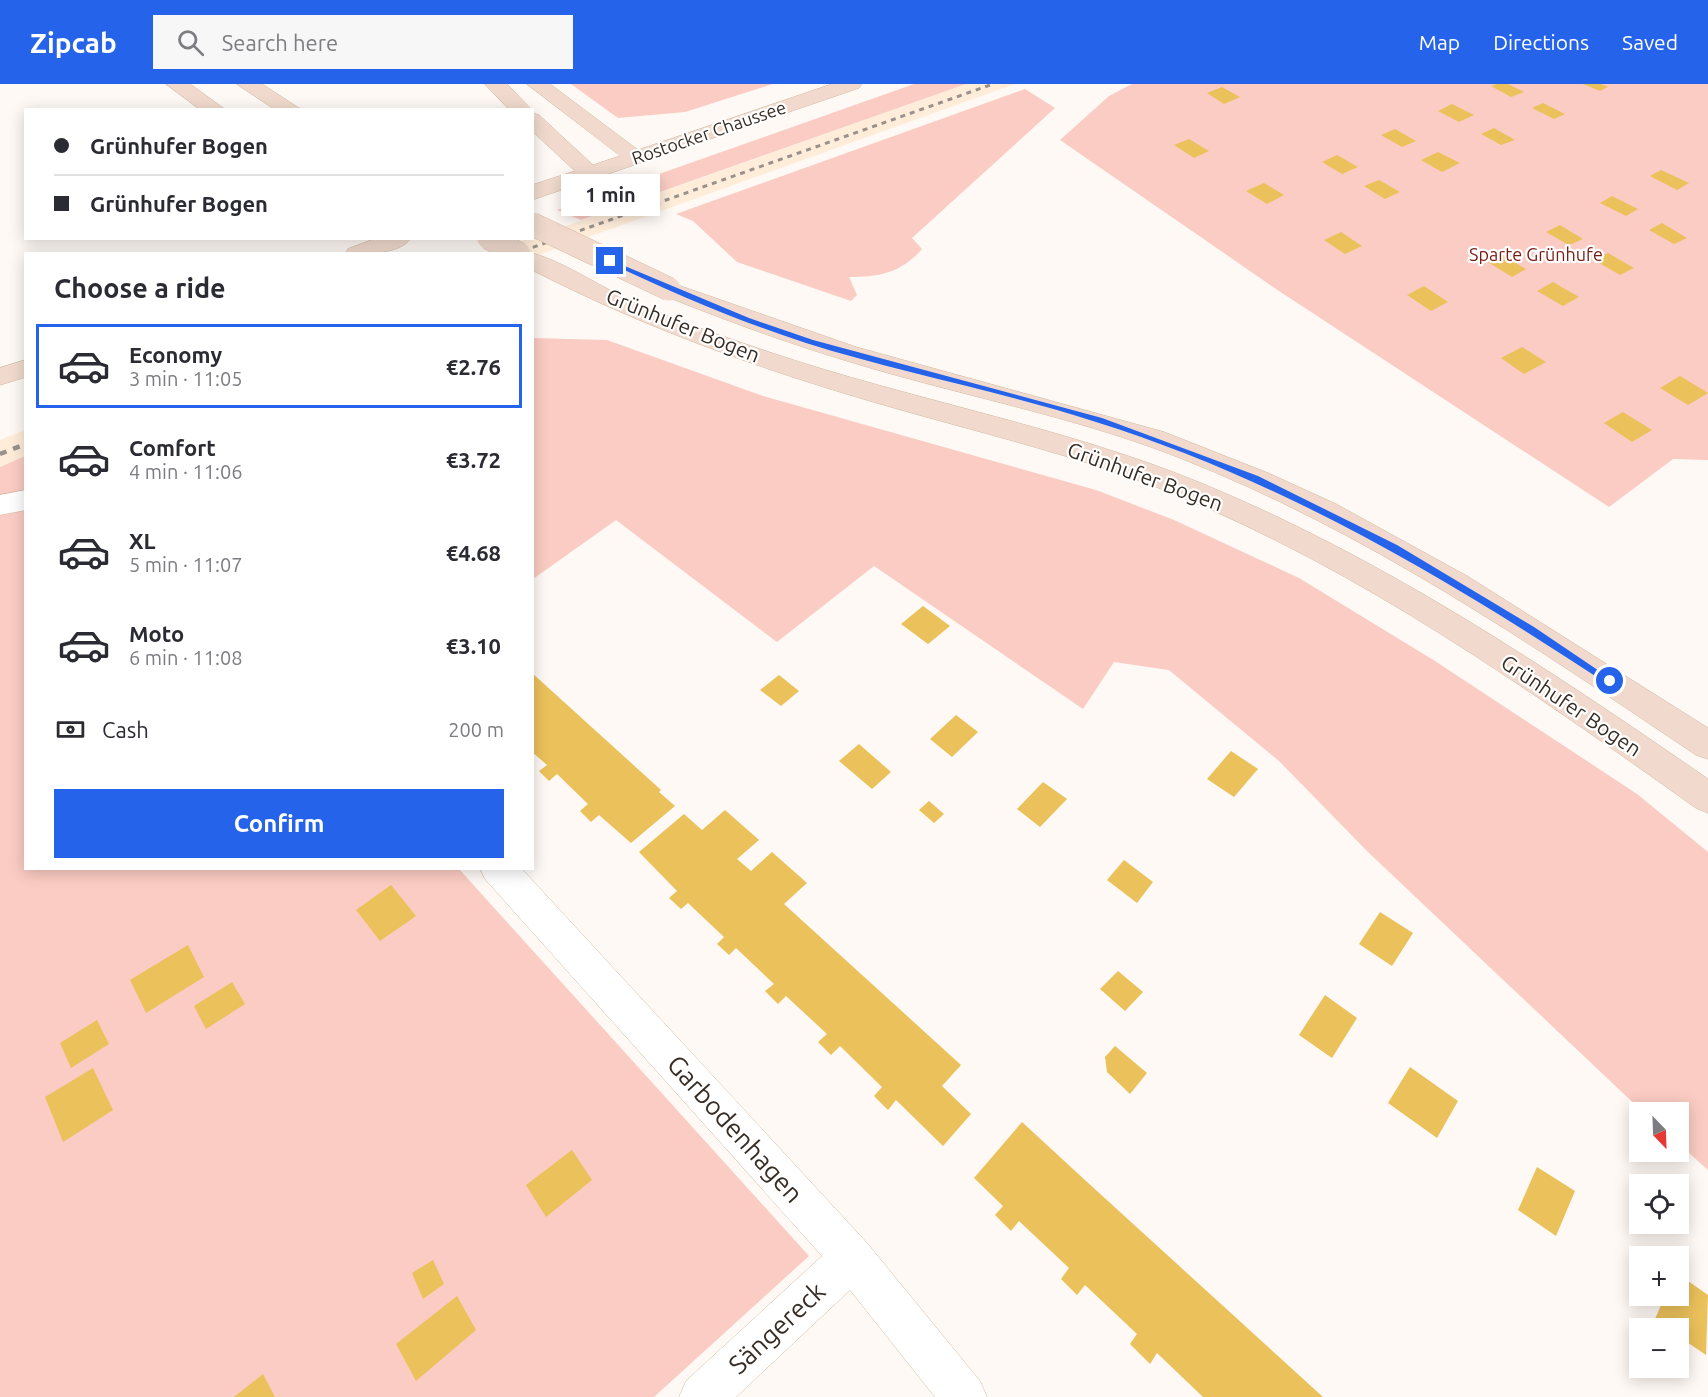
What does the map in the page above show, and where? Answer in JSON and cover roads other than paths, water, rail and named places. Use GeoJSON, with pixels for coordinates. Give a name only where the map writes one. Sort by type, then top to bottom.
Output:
{"type":"FeatureCollection","features":[{"type":"Feature","properties":{"kind":"main road"},"geometry":{"type":"LineString","coordinates":[[176,84],[213,108]]}},
{"type":"Feature","properties":{"kind":"main road"},"geometry":{"type":"LineString","coordinates":[[247,84],[289,108]]}},
{"type":"Feature","properties":{"kind":"main road"},"geometry":{"type":"LineString","coordinates":[[495,84],[520,108]]}},
{"type":"Feature","properties":{"kind":"main road"},"geometry":{"type":"LineString","coordinates":[[537,84],[636,158]]}},
{"type":"Feature","properties":{"kind":"main road","name":"Rostocker Chaussee"},"geometry":{"type":"LineString","coordinates":[[534,192],[852,84]]}},
{"type":"Feature","properties":{"kind":"main road"},"geometry":{"type":"LineString","coordinates":[[534,121],[589,173]]}},
{"type":"Feature","properties":{"kind":"main road","name":"Grünhufer Bogen"},"geometry":{"type":"LineString","coordinates":[[534,225],[669,289],[746,320],[810,342],[1100,420],[1255,478],[1394,547],[1531,629],[1708,745]]}},
{"type":"Feature","properties":{"kind":"main road"},"geometry":{"type":"LineString","coordinates":[[362,252],[394,240]]}},
{"type":"Feature","properties":{"kind":"main road"},"geometry":{"type":"LineString","coordinates":[[493,240],[515,252]]}},
{"type":"Feature","properties":{"kind":"main road","name":"Grünhufer Bogen"},"geometry":{"type":"LineString","coordinates":[[534,261],[624,306],[716,343],[846,386],[1090,454],[1186,488],[1288,535],[1372,579],[1468,636],[1708,798]]}},
{"type":"Feature","properties":{"kind":"main road"},"geometry":{"type":"LineString","coordinates":[[0,376],[24,369]]}},
{"type":"Feature","properties":{"kind":"street"},"geometry":{"type":"LineString","coordinates":[[0,505],[24,500]]}},
{"type":"Feature","properties":{"kind":"street","name":"Garbodenhagen"},"geometry":{"type":"LineString","coordinates":[[500,870],[852,1258],[964,1397]]}},
{"type":"Feature","properties":{"kind":"street","name":"Sängereck"},"geometry":{"type":"LineString","coordinates":[[702,1397],[852,1258]]}},
{"type":"Feature","properties":{"kind":"railway"},"geometry":{"type":"LineString","coordinates":[[520,252],[993,84]]}},
{"type":"Feature","properties":{"kind":"railway"},"geometry":{"type":"LineString","coordinates":[[0,454],[24,445]]}},
{"type":"Feature","properties":{"kind":"park label","name":"Sparte Grünhufe"},"geometry":{"type":"Point","coordinates":[1536,255]}}]}
